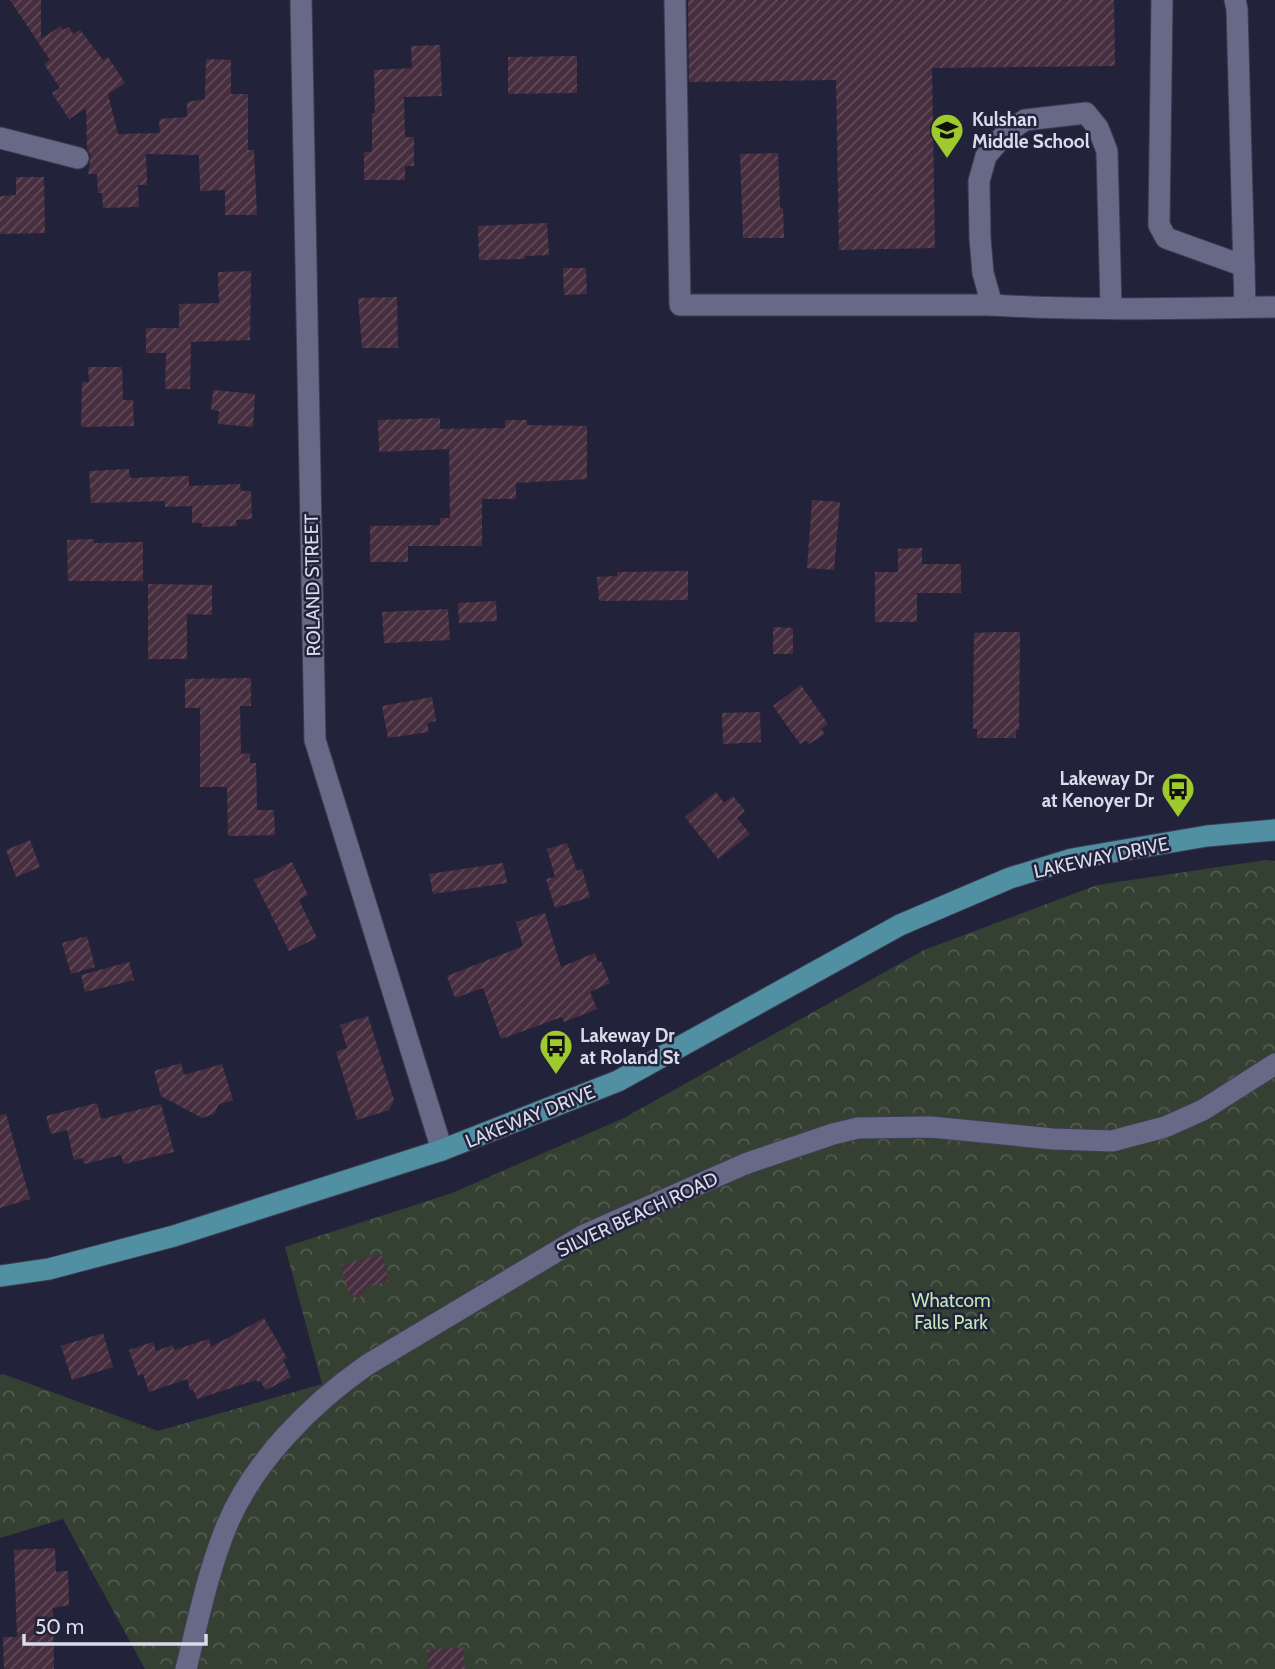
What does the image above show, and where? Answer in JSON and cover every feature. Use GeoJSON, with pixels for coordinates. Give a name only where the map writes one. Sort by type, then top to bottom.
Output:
{"type":"FeatureCollection","features":[{"type":"Feature","properties":{"kind":"main road","name":"LAKEWAY DRIVE"},"geometry":{"type":"LineString","coordinates":[[0,1276],[49,1269],[174,1236],[442,1150],[618,1081],[900,925],[1010,878],[1072,859],[1207,836],[1275,831]]}},
{"type":"Feature","properties":{"kind":"street","name":"ROLAND STREET"},"geometry":{"type":"LineString","coordinates":[[301,0],[314,740],[442,1150]]}},
{"type":"Feature","properties":{"kind":"street"},"geometry":{"type":"LineString","coordinates":[[675,0],[680,304],[1275,307]]}},
{"type":"Feature","properties":{"kind":"street"},"geometry":{"type":"LineString","coordinates":[[1162,0],[1159,225],[1166,238],[1244,266]]}},
{"type":"Feature","properties":{"kind":"street"},"geometry":{"type":"LineString","coordinates":[[1235,0],[1245,307]]}},
{"type":"Feature","properties":{"kind":"street"},"geometry":{"type":"LineString","coordinates":[[992,305],[983,273],[980,237],[979,181],[986,156],[1005,134],[1025,120],[1086,113],[1097,128],[1107,151],[1111,307]]}},
{"type":"Feature","properties":{"kind":"street"},"geometry":{"type":"LineString","coordinates":[[0,138],[78,158]]}},
{"type":"Feature","properties":{"kind":"street","name":"SILVER BEACH ROAD"},"geometry":{"type":"LineString","coordinates":[[186,1669],[207,1584],[227,1524],[247,1487],[278,1445],[312,1408],[339,1385],[584,1235],[746,1164],[833,1134],[858,1128],[931,1127],[1053,1139],[1112,1141],[1165,1127],[1203,1110],[1275,1064]]}},
{"type":"Feature","properties":{"kind":"green space","name":"Whatcom Falls Park"},"geometry":{"type":"Polygon","coordinates":[[[1266,860],[1275,861],[1275,1669],[145,1669],[63,1519],[0,1538],[0,1375],[158,1431],[322,1384],[285,1247],[452,1193],[624,1118],[924,950],[1097,885],[1266,860]]]}},
{"type":"Feature","properties":{"kind":"building"},"geometry":{"type":"Polygon","coordinates":[[[10,0],[41,0],[41,39],[61,26],[63,30],[69,27],[73,34],[80,30],[103,60],[108,57],[125,83],[108,94],[118,134],[160,133],[159,119],[187,117],[187,102],[205,99],[206,59],[231,60],[231,94],[248,94],[248,150],[254,150],[257,215],[225,215],[225,190],[200,191],[199,155],[146,154],[147,185],[138,185],[139,207],[103,208],[102,193],[98,193],[97,174],[88,174],[91,155],[87,149],[86,108],[69,119],[52,93],[60,88],[44,64],[50,60],[10,0]]]}},
{"type":"Feature","properties":{"kind":"building"},"geometry":{"type":"Polygon","coordinates":[[[688,0],[1114,0],[1115,66],[932,68],[935,248],[839,250],[836,80],[689,82],[688,0]]]}},
{"type":"Feature","properties":{"kind":"building"},"geometry":{"type":"Polygon","coordinates":[[[440,45],[442,96],[404,97],[405,137],[414,137],[414,166],[405,166],[405,180],[364,180],[364,152],[372,152],[374,70],[412,68],[411,46],[440,45]]]}},
{"type":"Feature","properties":{"kind":"building"},"geometry":{"type":"Polygon","coordinates":[[[577,56],[577,93],[508,94],[508,57],[577,56]]]}},
{"type":"Feature","properties":{"kind":"building"},"geometry":{"type":"Polygon","coordinates":[[[778,153],[784,238],[743,238],[740,154],[778,153]]]}},
{"type":"Feature","properties":{"kind":"building"},"geometry":{"type":"Polygon","coordinates":[[[16,177],[44,177],[45,233],[0,234],[0,196],[16,195],[16,177]]]}},
{"type":"Feature","properties":{"kind":"building"},"geometry":{"type":"Polygon","coordinates":[[[547,223],[549,255],[525,256],[525,259],[479,260],[478,226],[547,223]]]}},
{"type":"Feature","properties":{"kind":"building"},"geometry":{"type":"Polygon","coordinates":[[[563,268],[586,268],[587,294],[564,295],[563,268]]]}},
{"type":"Feature","properties":{"kind":"building"},"geometry":{"type":"Polygon","coordinates":[[[251,271],[250,340],[191,342],[190,389],[165,389],[166,353],[146,353],[146,328],[179,328],[179,304],[219,303],[218,272],[251,271]]]}},
{"type":"Feature","properties":{"kind":"building"},"geometry":{"type":"Polygon","coordinates":[[[397,297],[398,348],[362,348],[358,298],[397,297]]]}},
{"type":"Feature","properties":{"kind":"building"},"geometry":{"type":"Polygon","coordinates":[[[88,367],[122,367],[123,400],[133,400],[134,426],[81,427],[82,382],[89,382],[88,367]]]}},
{"type":"Feature","properties":{"kind":"building"},"geometry":{"type":"Polygon","coordinates":[[[213,390],[255,394],[253,427],[218,424],[219,411],[211,410],[213,390]]]}},
{"type":"Feature","properties":{"kind":"building"},"geometry":{"type":"Polygon","coordinates":[[[440,418],[440,429],[505,428],[505,420],[527,420],[527,425],[587,426],[587,479],[516,483],[516,499],[482,499],[482,546],[408,546],[408,562],[370,562],[370,526],[440,525],[440,518],[450,518],[449,449],[379,452],[378,420],[440,418]]]}},
{"type":"Feature","properties":{"kind":"building"},"geometry":{"type":"Polygon","coordinates":[[[129,469],[130,478],[189,476],[189,486],[240,484],[241,491],[251,491],[252,519],[236,520],[237,526],[202,527],[202,523],[192,523],[192,506],[165,507],[165,501],[91,503],[89,471],[129,469]]]}},
{"type":"Feature","properties":{"kind":"building"},"geometry":{"type":"Polygon","coordinates":[[[812,500],[840,502],[834,570],[807,568],[812,500]]]}},
{"type":"Feature","properties":{"kind":"building"},"geometry":{"type":"Polygon","coordinates":[[[94,539],[94,543],[143,542],[143,581],[68,581],[67,540],[94,539]]]}},
{"type":"Feature","properties":{"kind":"building"},"geometry":{"type":"Polygon","coordinates":[[[922,548],[922,564],[961,564],[961,593],[917,593],[917,622],[875,622],[875,572],[898,572],[898,549],[922,548]]]}},
{"type":"Feature","properties":{"kind":"building"},"geometry":{"type":"Polygon","coordinates":[[[688,571],[688,600],[599,601],[597,577],[617,576],[617,572],[688,571]]]}},
{"type":"Feature","properties":{"kind":"building"},"geometry":{"type":"Polygon","coordinates":[[[148,584],[212,585],[212,615],[187,614],[187,659],[148,659],[148,584]]]}},
{"type":"Feature","properties":{"kind":"building"},"geometry":{"type":"Polygon","coordinates":[[[496,601],[497,621],[459,623],[458,603],[496,601]]]}},
{"type":"Feature","properties":{"kind":"building"},"geometry":{"type":"Polygon","coordinates":[[[448,609],[450,640],[384,643],[382,612],[448,609]]]}},
{"type":"Feature","properties":{"kind":"building"},"geometry":{"type":"Polygon","coordinates":[[[773,627],[793,628],[793,654],[773,654],[773,627]]]}},
{"type":"Feature","properties":{"kind":"building"},"geometry":{"type":"Polygon","coordinates":[[[1020,632],[1019,730],[1016,730],[1016,738],[977,738],[977,729],[973,729],[974,633],[1020,632]]]}},
{"type":"Feature","properties":{"kind":"building"},"geometry":{"type":"Polygon","coordinates":[[[251,678],[251,706],[240,706],[241,754],[250,753],[250,763],[256,763],[257,810],[274,810],[275,835],[228,836],[227,787],[200,787],[200,708],[185,708],[185,679],[251,678]]]}},
{"type":"Feature","properties":{"kind":"building"},"geometry":{"type":"Polygon","coordinates":[[[801,685],[828,724],[821,729],[825,734],[809,744],[806,740],[800,744],[773,706],[801,685]]]}},
{"type":"Feature","properties":{"kind":"building"},"geometry":{"type":"Polygon","coordinates":[[[432,697],[436,721],[427,723],[429,732],[388,738],[382,706],[432,697]]]}},
{"type":"Feature","properties":{"kind":"building"},"geometry":{"type":"Polygon","coordinates":[[[760,712],[761,742],[723,744],[722,713],[760,712]]]}},
{"type":"Feature","properties":{"kind":"building"},"geometry":{"type":"Polygon","coordinates":[[[716,792],[724,803],[733,796],[745,811],[737,818],[750,834],[718,859],[685,817],[716,792]]]}},
{"type":"Feature","properties":{"kind":"building"},"geometry":{"type":"Polygon","coordinates":[[[30,840],[40,867],[16,877],[6,850],[30,840]]]}},
{"type":"Feature","properties":{"kind":"building"},"geometry":{"type":"Polygon","coordinates":[[[567,843],[577,871],[582,869],[590,897],[555,908],[546,879],[555,877],[547,849],[567,843]]]}},
{"type":"Feature","properties":{"kind":"building"},"geometry":{"type":"Polygon","coordinates":[[[292,862],[308,895],[299,900],[317,938],[289,951],[254,880],[292,862]]]}},
{"type":"Feature","properties":{"kind":"building"},"geometry":{"type":"Polygon","coordinates":[[[503,863],[507,883],[433,894],[429,874],[503,863]]]}},
{"type":"Feature","properties":{"kind":"building"},"geometry":{"type":"Polygon","coordinates":[[[545,913],[561,967],[595,953],[610,983],[590,992],[597,1009],[564,1022],[562,1017],[501,1039],[483,988],[455,998],[447,976],[523,946],[516,922],[545,913]]]}},
{"type":"Feature","properties":{"kind":"building"},"geometry":{"type":"Polygon","coordinates":[[[87,936],[95,967],[71,974],[62,943],[87,936]]]}},
{"type":"Feature","properties":{"kind":"building"},"geometry":{"type":"Polygon","coordinates":[[[129,962],[134,980],[85,992],[81,975],[129,962]]]}},
{"type":"Feature","properties":{"kind":"building"},"geometry":{"type":"Polygon","coordinates":[[[368,1016],[394,1100],[389,1110],[357,1120],[336,1052],[347,1048],[340,1025],[368,1016]]]}},
{"type":"Feature","properties":{"kind":"building"},"geometry":{"type":"Polygon","coordinates":[[[181,1063],[184,1075],[222,1064],[233,1100],[219,1104],[214,1114],[202,1118],[161,1096],[154,1071],[181,1063]]]}},
{"type":"Feature","properties":{"kind":"building"},"geometry":{"type":"Polygon","coordinates":[[[97,1103],[101,1119],[161,1104],[174,1152],[124,1164],[121,1155],[84,1164],[83,1158],[74,1160],[67,1130],[51,1134],[46,1116],[97,1103]]]}},
{"type":"Feature","properties":{"kind":"building"},"geometry":{"type":"Polygon","coordinates":[[[6,1114],[30,1199],[0,1208],[0,1115],[6,1114]]]}},
{"type":"Feature","properties":{"kind":"building"},"geometry":{"type":"Polygon","coordinates":[[[382,1254],[389,1281],[367,1287],[359,1299],[348,1292],[341,1265],[382,1254]]]}},
{"type":"Feature","properties":{"kind":"building"},"geometry":{"type":"Polygon","coordinates":[[[264,1318],[287,1358],[283,1360],[291,1377],[266,1390],[260,1381],[256,1380],[197,1399],[193,1390],[190,1390],[187,1379],[149,1392],[143,1374],[138,1376],[129,1350],[153,1342],[156,1351],[173,1345],[174,1350],[209,1339],[211,1347],[264,1318]]]}},
{"type":"Feature","properties":{"kind":"building"},"geometry":{"type":"Polygon","coordinates":[[[103,1333],[113,1367],[72,1380],[61,1346],[103,1333]]]}},
{"type":"Feature","properties":{"kind":"building"},"geometry":{"type":"Polygon","coordinates":[[[55,1548],[56,1572],[68,1571],[69,1605],[53,1608],[54,1669],[4,1669],[3,1637],[17,1637],[14,1550],[55,1548]]]}},
{"type":"Feature","properties":{"kind":"building"},"geometry":{"type":"Polygon","coordinates":[[[463,1647],[465,1669],[428,1669],[427,1650],[463,1647]]]}},
{"type":"Feature","properties":{"kind":"place","name":"Kulshan Middle School"},"geometry":{"type":"Point","coordinates":[947,160]}},
{"type":"Feature","properties":{"kind":"place","name":"Lakeway Dr at Kenoyer Dr"},"geometry":{"type":"Point","coordinates":[1178,819]}},
{"type":"Feature","properties":{"kind":"place","name":"Lakeway Dr at Roland St"},"geometry":{"type":"Point","coordinates":[556,1076]}}]}
